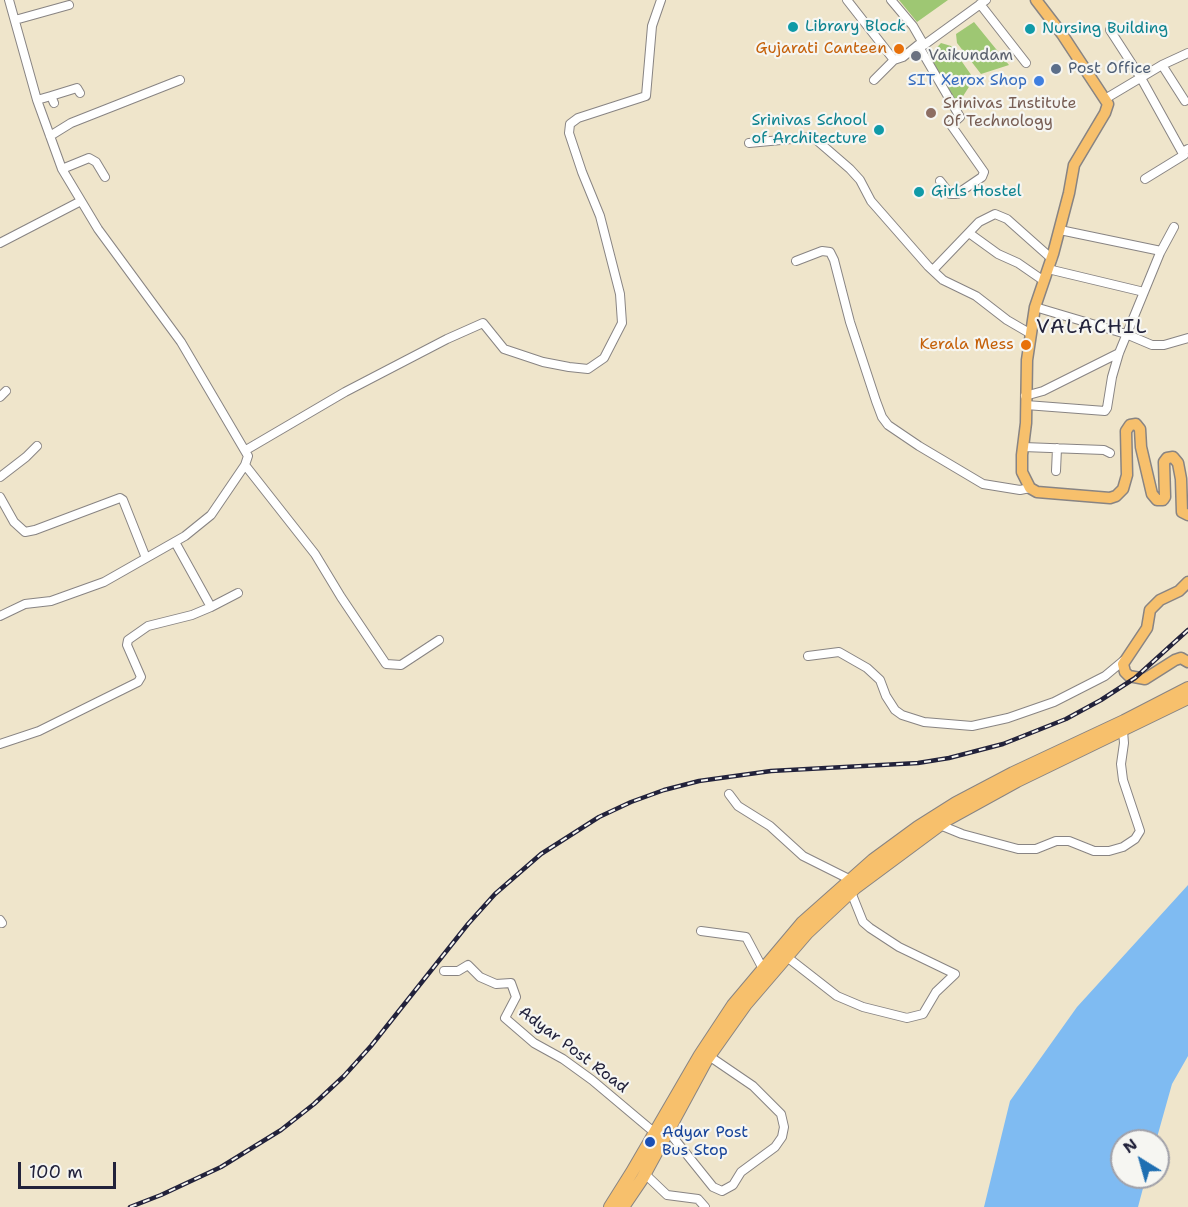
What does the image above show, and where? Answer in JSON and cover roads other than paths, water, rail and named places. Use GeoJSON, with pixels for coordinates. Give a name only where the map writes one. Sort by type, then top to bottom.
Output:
{"type":"FeatureCollection","features":[{"type":"Feature","properties":{"kind":"highway"},"geometry":{"type":"LineString","coordinates":[[610,1207],[654,1133],[702,1062],[746,1004],[807,933],[882,853],[956,803],[1188,688]]}},
{"type":"Feature","properties":{"kind":"highway"},"geometry":{"type":"LineString","coordinates":[[623,1207],[645,1174],[733,1005],[802,923],[940,825],[1017,781],[1188,699]]}},
{"type":"Feature","properties":{"kind":"main road"},"geometry":{"type":"LineString","coordinates":[[1036,0],[1062,34],[1108,104],[1074,165],[1060,230],[1035,307],[1027,360],[1022,472],[1030,488],[1037,492],[1110,498],[1119,494],[1125,483],[1126,430],[1133,424],[1138,425],[1150,488],[1155,499],[1160,501],[1165,497],[1164,462],[1169,457],[1173,457],[1178,463],[1182,487],[1182,512],[1188,515]]}},
{"type":"Feature","properties":{"kind":"main road"},"geometry":{"type":"LineString","coordinates":[[1188,582],[1179,591],[1160,600],[1150,610],[1147,628],[1134,650],[1123,661],[1125,672],[1129,676],[1145,679],[1175,660],[1181,658],[1188,662]]}},
{"type":"Feature","properties":{"kind":"street"},"geometry":{"type":"LineString","coordinates":[[0,616],[26,604],[51,600],[104,582],[175,542],[211,516],[245,465],[248,456],[181,342],[98,229],[62,169],[37,100],[9,0]]}},
{"type":"Feature","properties":{"kind":"street"},"geometry":{"type":"LineString","coordinates":[[246,450],[345,392],[447,339],[483,324],[504,349],[543,362],[569,368],[588,369],[604,358],[622,323],[620,294],[600,216],[569,133],[570,124],[579,118],[646,96],[652,26],[661,0]]}},
{"type":"Feature","properties":{"kind":"street"},"geometry":{"type":"LineString","coordinates":[[847,0],[894,60]]}},
{"type":"Feature","properties":{"kind":"street"},"geometry":{"type":"LineString","coordinates":[[891,0],[913,26],[960,117],[951,125],[984,172],[982,177],[957,194],[950,194],[940,181]]}},
{"type":"Feature","properties":{"kind":"street"},"geometry":{"type":"LineString","coordinates":[[874,80],[894,60],[903,57],[983,2],[1026,63]]}},
{"type":"Feature","properties":{"kind":"street"},"geometry":{"type":"LineString","coordinates":[[15,20],[69,5]]}},
{"type":"Feature","properties":{"kind":"street"},"geometry":{"type":"LineString","coordinates":[[1110,30],[1186,154],[1144,179]]}},
{"type":"Feature","properties":{"kind":"street"},"geometry":{"type":"LineString","coordinates":[[1105,99],[1162,65],[1188,53]]}},
{"type":"Feature","properties":{"kind":"street"},"geometry":{"type":"LineString","coordinates":[[1162,65],[1185,101]]}},
{"type":"Feature","properties":{"kind":"street"},"geometry":{"type":"LineString","coordinates":[[50,136],[71,123],[180,80]]}},
{"type":"Feature","properties":{"kind":"street"},"geometry":{"type":"LineString","coordinates":[[37,100],[52,99],[77,88],[80,93]]}},
{"type":"Feature","properties":{"kind":"street"},"geometry":{"type":"LineString","coordinates":[[749,143],[813,136],[860,180],[871,201],[933,270],[951,285],[976,296],[1014,325],[1031,334]]}},
{"type":"Feature","properties":{"kind":"street"},"geometry":{"type":"LineString","coordinates":[[62,169],[89,158],[96,162],[105,177]]}},
{"type":"Feature","properties":{"kind":"street"},"geometry":{"type":"LineString","coordinates":[[0,243],[81,201]]}},
{"type":"Feature","properties":{"kind":"street"},"geometry":{"type":"LineString","coordinates":[[933,270],[969,233],[988,216],[995,214],[1015,225],[1050,264],[1144,292]]}},
{"type":"Feature","properties":{"kind":"street"},"geometry":{"type":"LineString","coordinates":[[1026,401],[1105,411],[1126,334],[1173,227]]}},
{"type":"Feature","properties":{"kind":"street"},"geometry":{"type":"LineString","coordinates":[[1060,230],[1161,251]]}},
{"type":"Feature","properties":{"kind":"street"},"geometry":{"type":"LineString","coordinates":[[969,233],[998,254],[1018,263],[1044,281]]}},
{"type":"Feature","properties":{"kind":"street"},"geometry":{"type":"LineString","coordinates":[[796,261],[822,251],[830,252],[876,401],[888,425],[983,484],[1020,490],[1030,488]]}},
{"type":"Feature","properties":{"kind":"street"},"geometry":{"type":"LineString","coordinates":[[1035,307],[1126,334],[1152,345],[1164,345],[1188,338]]}},
{"type":"Feature","properties":{"kind":"street"},"geometry":{"type":"LineString","coordinates":[[1026,401],[1119,353]]}},
{"type":"Feature","properties":{"kind":"street"},"geometry":{"type":"LineString","coordinates":[[0,477],[37,446]]}},
{"type":"Feature","properties":{"kind":"street"},"geometry":{"type":"LineString","coordinates":[[1023,447],[1104,450],[1110,453]]}},
{"type":"Feature","properties":{"kind":"street"},"geometry":{"type":"LineString","coordinates":[[1056,471],[1057,448]]}},
{"type":"Feature","properties":{"kind":"street"},"geometry":{"type":"LineString","coordinates":[[245,465],[315,554],[386,664],[401,665],[439,640]]}},
{"type":"Feature","properties":{"kind":"street"},"geometry":{"type":"LineString","coordinates":[[0,496],[15,522],[25,532],[120,498],[123,500],[146,558]]}},
{"type":"Feature","properties":{"kind":"street"},"geometry":{"type":"LineString","coordinates":[[175,542],[211,607]]}},
{"type":"Feature","properties":{"kind":"street"},"geometry":{"type":"LineString","coordinates":[[0,744],[39,731],[138,682],[141,677],[127,645],[128,640],[148,626],[192,615],[238,593]]}},
{"type":"Feature","properties":{"kind":"street"},"geometry":{"type":"LineString","coordinates":[[808,656],[839,652],[867,668],[880,680],[886,696],[895,710],[902,715],[924,722],[972,726],[1008,718],[1054,702],[1105,676],[1123,661]]}},
{"type":"Feature","properties":{"kind":"street"},"geometry":{"type":"LineString","coordinates":[[940,825],[962,834],[1018,849],[1036,849],[1056,841],[1069,841],[1094,851],[1109,851],[1123,847],[1136,839],[1140,831],[1123,780],[1121,764],[1123,730]]}},
{"type":"Feature","properties":{"kind":"street"},"geometry":{"type":"LineString","coordinates":[[729,794],[738,806],[765,822],[803,856],[851,886],[863,921],[870,928],[900,947],[955,974],[936,992],[924,1014],[907,1018],[863,1007],[837,996],[787,957]]}},
{"type":"Feature","properties":{"kind":"street"},"geometry":{"type":"LineString","coordinates":[[701,931],[746,937],[763,969]]}},
{"type":"Feature","properties":{"kind":"street","name":"Adyar Post Road"},"geometry":{"type":"LineString","coordinates":[[444,971],[458,971],[468,965],[480,976],[496,984],[511,983],[516,997],[505,1018],[534,1043],[563,1059],[592,1080],[654,1133]]}},
{"type":"Feature","properties":{"kind":"street"},"geometry":{"type":"LineString","coordinates":[[668,1131],[713,1187],[722,1191],[734,1185],[741,1172],[775,1147],[782,1137],[784,1127],[781,1114],[753,1086],[702,1062]]}},
{"type":"Feature","properties":{"kind":"street"},"geometry":{"type":"LineString","coordinates":[[645,1174],[667,1195],[698,1199],[705,1207]]}},
{"type":"Feature","properties":{"kind":"water"},"geometry":{"type":"Polygon","coordinates":[[[1188,885],[1188,1056],[1172,1084],[1159,1129],[1110,1129],[1110,1189],[1143,1189],[1138,1207],[984,1207],[1010,1101],[1077,1007],[1188,885]]]}},
{"type":"Feature","properties":{"kind":"railway"},"geometry":{"type":"LineString","coordinates":[[130,1207],[221,1167],[281,1130],[314,1104],[371,1046],[468,924],[495,894],[541,854],[599,817],[664,790],[699,781],[771,771],[918,763],[949,758],[1003,744],[1066,719],[1101,700],[1135,678],[1188,630]]}},
{"type":"Feature","properties":{"kind":"place","name":"Library Block"},"geometry":{"type":"Point","coordinates":[793,27]}},
{"type":"Feature","properties":{"kind":"place","name":"Nursing Building"},"geometry":{"type":"Point","coordinates":[1030,29]}},
{"type":"Feature","properties":{"kind":"place","name":"Gujarati Canteen"},"geometry":{"type":"Point","coordinates":[899,49]}},
{"type":"Feature","properties":{"kind":"place","name":"Vaikundam"},"geometry":{"type":"Point","coordinates":[916,56]}},
{"type":"Feature","properties":{"kind":"place","name":"Post Office"},"geometry":{"type":"Point","coordinates":[1056,69]}},
{"type":"Feature","properties":{"kind":"place","name":"SIT Xerox Shop"},"geometry":{"type":"Point","coordinates":[1039,81]}},
{"type":"Feature","properties":{"kind":"place","name":"Srinivas Institute Of Technology"},"geometry":{"type":"Point","coordinates":[931,113]}},
{"type":"Feature","properties":{"kind":"place","name":"Srinivas School of Architecture"},"geometry":{"type":"Point","coordinates":[879,130]}},
{"type":"Feature","properties":{"kind":"place","name":"Girls Hostel"},"geometry":{"type":"Point","coordinates":[919,192]}},
{"type":"Feature","properties":{"kind":"place","name":"Kerala Mess"},"geometry":{"type":"Point","coordinates":[1026,345]}},
{"type":"Feature","properties":{"kind":"place","name":"Adyar Post Bus Stop"},"geometry":{"type":"Point","coordinates":[650,1142]}},
{"type":"Feature","properties":{"kind":"district","name":"VALACHIL"},"geometry":{"type":"Point","coordinates":[1092,328]}}]}
